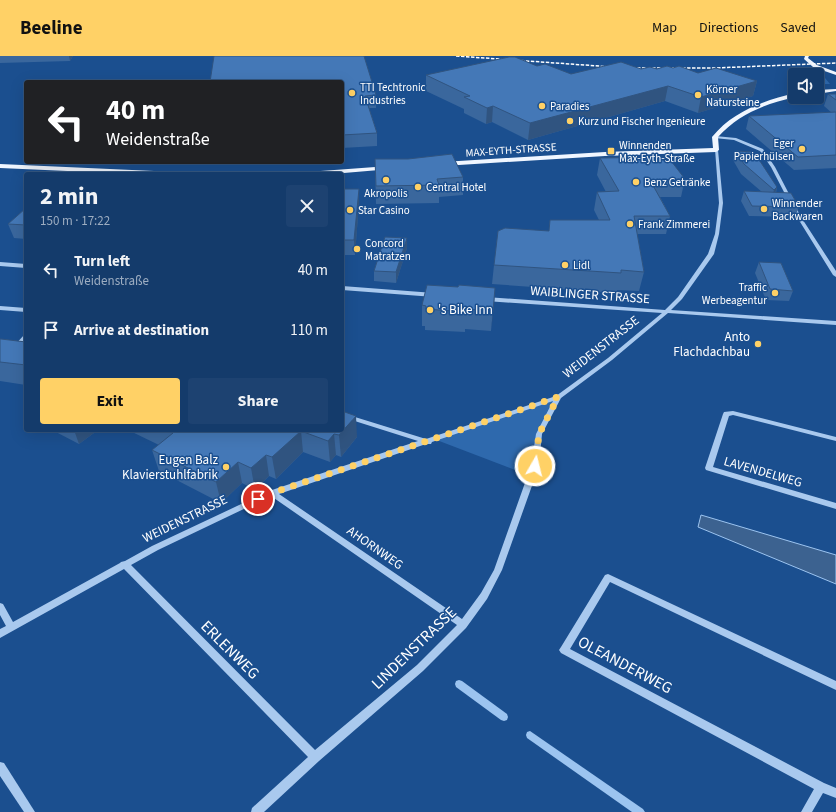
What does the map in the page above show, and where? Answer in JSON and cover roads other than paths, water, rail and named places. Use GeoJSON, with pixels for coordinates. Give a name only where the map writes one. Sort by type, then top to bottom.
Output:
{"type":"FeatureCollection","features":[{"type":"Feature","properties":{"kind":"main road"},"geometry":{"type":"LineString","coordinates":[[807,56],[806,58],[809,62],[836,74]]}},
{"type":"Feature","properties":{"kind":"main road"},"geometry":{"type":"LineString","coordinates":[[824,91],[836,90]]}},
{"type":"Feature","properties":{"kind":"main road"},"geometry":{"type":"LineString","coordinates":[[716,150],[715,137],[744,112],[757,105],[788,97]]}},
{"type":"Feature","properties":{"kind":"main road","name":"MAX-EYTH-STRASSE"},"geometry":{"type":"LineString","coordinates":[[435,165],[605,154],[716,150]]}},
{"type":"Feature","properties":{"kind":"main road"},"geometry":{"type":"LineString","coordinates":[[0,166],[132,172]]}},
{"type":"Feature","properties":{"kind":"main road"},"geometry":{"type":"LineString","coordinates":[[337,172],[398,168]]}},
{"type":"Feature","properties":{"kind":"street"},"geometry":{"type":"LineString","coordinates":[[715,137],[735,140],[762,150],[800,217],[836,275]]}},
{"type":"Feature","properties":{"kind":"street","name":"WEIDENSTRASSE"},"geometry":{"type":"LineString","coordinates":[[0,634],[124,564],[195,528],[272,493],[428,442],[558,397],[610,359],[666,312],[680,298],[713,251],[721,203],[716,150]]}},
{"type":"Feature","properties":{"kind":"street"},"geometry":{"type":"LineString","coordinates":[[0,264],[24,266]]}},
{"type":"Feature","properties":{"kind":"street"},"geometry":{"type":"LineString","coordinates":[[344,288],[444,295]]}},
{"type":"Feature","properties":{"kind":"street","name":"WAIBLINGER STRASSE"},"geometry":{"type":"LineString","coordinates":[[482,298],[836,323]]}},
{"type":"Feature","properties":{"kind":"street"},"geometry":{"type":"LineString","coordinates":[[0,308],[24,310]]}},
{"type":"Feature","properties":{"kind":"street"},"geometry":{"type":"LineString","coordinates":[[14,348],[24,338]]}},
{"type":"Feature","properties":{"kind":"street"},"geometry":{"type":"LineString","coordinates":[[7,348],[24,349]]}},
{"type":"Feature","properties":{"kind":"street","name":"LINDENSTRASSE"},"geometry":{"type":"LineString","coordinates":[[256,812],[315,757],[420,668],[463,625],[484,596],[498,570],[535,466],[539,434],[558,397]]}},
{"type":"Feature","properties":{"kind":"street","name":"LAVENDELWEG"},"geometry":{"type":"LineString","coordinates":[[836,439],[733,413],[726,414],[709,468],[836,506]]}},
{"type":"Feature","properties":{"kind":"street"},"geometry":{"type":"LineString","coordinates":[[344,416],[428,442]]}},
{"type":"Feature","properties":{"kind":"street","name":"AHORNWEG"},"geometry":{"type":"LineString","coordinates":[[272,493],[463,625]]}},
{"type":"Feature","properties":{"kind":"street","name":"ERLENWEG"},"geometry":{"type":"LineString","coordinates":[[124,564],[315,757]]}},
{"type":"Feature","properties":{"kind":"street","name":"OLEANDERWEG"},"geometry":{"type":"LineString","coordinates":[[821,787],[564,650],[608,577],[836,686]]}},
{"type":"Feature","properties":{"kind":"street"},"geometry":{"type":"LineString","coordinates":[[0,608],[11,627]]}},
{"type":"Feature","properties":{"kind":"street"},"geometry":{"type":"LineString","coordinates":[[0,767],[30,812]]}},
{"type":"Feature","properties":{"kind":"street"},"geometry":{"type":"LineString","coordinates":[[806,812],[821,787],[836,793]]}},
{"type":"Feature","properties":{"kind":"waterway"},"geometry":{"type":"LineString","coordinates":[[459,684],[504,717]]}},
{"type":"Feature","properties":{"kind":"waterway"},"geometry":{"type":"LineString","coordinates":[[530,735],[640,812]]}},
{"type":"Feature","properties":{"kind":"railway"},"geometry":{"type":"LineString","coordinates":[[456,56],[613,67]]}},
{"type":"Feature","properties":{"kind":"railway"},"geometry":{"type":"LineString","coordinates":[[627,68],[715,68],[836,63]]}},
{"type":"Feature","properties":{"kind":"place","name":"TTI Techtronic Industries"},"geometry":{"type":"Point","coordinates":[352,93]}},
{"type":"Feature","properties":{"kind":"place","name":"Körner Natursteine"},"geometry":{"type":"Point","coordinates":[698,95]}},
{"type":"Feature","properties":{"kind":"place","name":"Paradies"},"geometry":{"type":"Point","coordinates":[542,106]}},
{"type":"Feature","properties":{"kind":"place","name":"Kurz und Fischer Ingenieure"},"geometry":{"type":"Point","coordinates":[570,121]}},
{"type":"Feature","properties":{"kind":"place","name":"Eger Papierhülsen"},"geometry":{"type":"Point","coordinates":[802,149]}},
{"type":"Feature","properties":{"kind":"place","name":"Winnenden Max-Eyth-Straße"},"geometry":{"type":"Point","coordinates":[611,151]}},
{"type":"Feature","properties":{"kind":"place","name":"Akropolis"},"geometry":{"type":"Point","coordinates":[386,180]}},
{"type":"Feature","properties":{"kind":"place","name":"Benz Getränke"},"geometry":{"type":"Point","coordinates":[636,182]}},
{"type":"Feature","properties":{"kind":"place","name":"Central Hotel"},"geometry":{"type":"Point","coordinates":[418,187]}},
{"type":"Feature","properties":{"kind":"place","name":"Winnender Backwaren"},"geometry":{"type":"Point","coordinates":[764,209]}},
{"type":"Feature","properties":{"kind":"place","name":"Star Casino"},"geometry":{"type":"Point","coordinates":[350,210]}},
{"type":"Feature","properties":{"kind":"place","name":"Frank Zimmerei"},"geometry":{"type":"Point","coordinates":[630,224]}},
{"type":"Feature","properties":{"kind":"place","name":"Concord Matratzen"},"geometry":{"type":"Point","coordinates":[357,249]}},
{"type":"Feature","properties":{"kind":"place","name":"Lidl"},"geometry":{"type":"Point","coordinates":[565,265]}},
{"type":"Feature","properties":{"kind":"place","name":"Traffic Werbeagentur"},"geometry":{"type":"Point","coordinates":[775,293]}},
{"type":"Feature","properties":{"kind":"place","name":"'s Bike Inn"},"geometry":{"type":"Point","coordinates":[430,310]}},
{"type":"Feature","properties":{"kind":"place","name":"Anto Flachdachbau"},"geometry":{"type":"Point","coordinates":[758,344]}},
{"type":"Feature","properties":{"kind":"place","name":"Eugen Balz Klavierstuhlfabrik"},"geometry":{"type":"Point","coordinates":[226,467]}}]}
